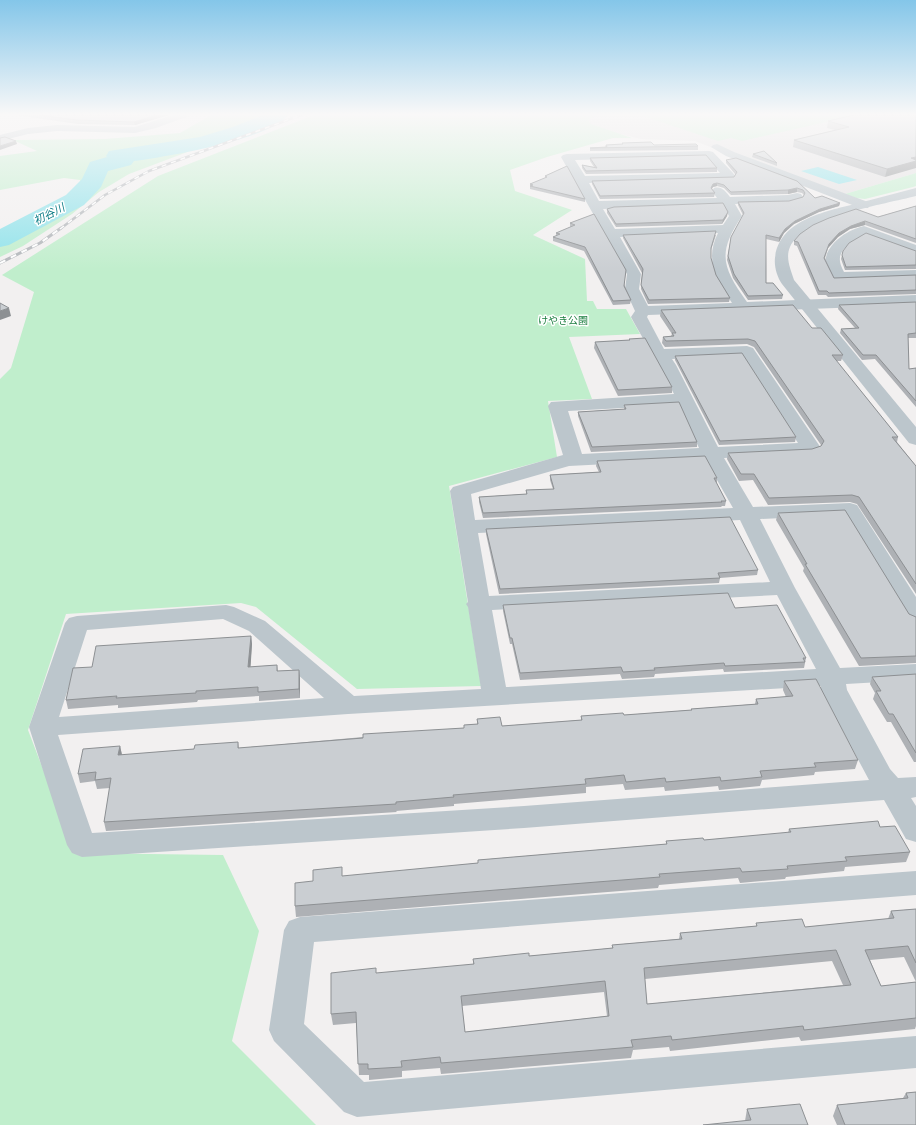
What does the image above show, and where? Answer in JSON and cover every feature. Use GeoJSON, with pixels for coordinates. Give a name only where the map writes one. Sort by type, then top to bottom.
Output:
{"type":"FeatureCollection","features":[{"type":"Feature","properties":{"kind":"street"},"geometry":{"type":"LineString","coordinates":[[574,168],[634,274],[632,289],[642,311],[639,318],[659,354],[668,365],[712,452],[747,514],[784,588],[833,677],[834,690],[880,776],[903,788],[916,831]]}},
{"type":"Feature","properties":{"kind":"street"},"geometry":{"type":"LineString","coordinates":[[582,180],[728,176],[721,168]]}},
{"type":"Feature","properties":{"kind":"street"},"geometry":{"type":"LineString","coordinates":[[765,168],[864,205]]}},
{"type":"Feature","properties":{"kind":"street"},"geometry":{"type":"LineString","coordinates":[[705,176],[727,201],[736,216],[725,229],[717,252],[720,270],[743,307]]}},
{"type":"Feature","properties":{"kind":"street"},"geometry":{"type":"LineString","coordinates":[[916,192],[833,213],[811,221],[795,232],[785,242],[780,261],[787,281],[916,440]]}},
{"type":"Feature","properties":{"kind":"street"},"geometry":{"type":"LineString","coordinates":[[595,205],[788,199],[797,197]]}},
{"type":"Feature","properties":{"kind":"street"},"geometry":{"type":"LineString","coordinates":[[611,233],[725,229]]}},
{"type":"Feature","properties":{"kind":"street"},"geometry":{"type":"LineString","coordinates":[[916,250],[864,230],[847,238],[835,250],[832,263],[839,277],[916,274]]}},
{"type":"Feature","properties":{"kind":"street"},"geometry":{"type":"LineString","coordinates":[[642,311],[916,300]]}},
{"type":"Feature","properties":{"kind":"street"},"geometry":{"type":"LineString","coordinates":[[494,696],[460,492],[568,460],[811,448],[747,351],[659,354]]}},
{"type":"Feature","properties":{"kind":"street"},"geometry":{"type":"LineString","coordinates":[[574,460],[557,406],[685,399]]}},
{"type":"Feature","properties":{"kind":"street"},"geometry":{"type":"LineString","coordinates":[[466,527],[850,510],[916,616]]}},
{"type":"Feature","properties":{"kind":"street"},"geometry":{"type":"LineString","coordinates":[[478,604],[784,588]]}},
{"type":"Feature","properties":{"kind":"street"},"geometry":{"type":"LineString","coordinates":[[348,705],[257,626],[226,612],[100,621],[77,623],[42,727],[82,845],[524,817],[903,788]]}},
{"type":"Feature","properties":{"kind":"street"},"geometry":{"type":"LineString","coordinates":[[42,727],[348,705],[916,672]]}},
{"type":"Feature","properties":{"kind":"street"},"geometry":{"type":"LineString","coordinates":[[916,883],[300,930],[286,1030],[357,1100],[916,1052]]}},
{"type":"Feature","properties":{"kind":"shaded area"},"geometry":{"type":"Polygon","coordinates":[[[774,168],[916,168],[916,173],[845,194],[774,168]]]}},
{"type":"Feature","properties":{"kind":"green space"},"geometry":{"type":"Polygon","coordinates":[[[0,168],[146,168],[129,174],[99,192],[72,214],[23,246],[0,257],[0,233],[53,209],[81,189],[80,180],[64,178],[0,190],[0,168]]]}},
{"type":"Feature","properties":{"kind":"green space","name":"けやき公園"},"geometry":{"type":"Polygon","coordinates":[[[180,168],[517,168],[510,170],[515,191],[572,210],[533,235],[585,259],[587,301],[593,301],[597,309],[626,309],[640,334],[569,337],[592,399],[548,401],[557,457],[449,486],[481,686],[357,689],[256,607],[241,603],[66,614],[28,730],[75,853],[223,855],[259,931],[232,1041],[316,1125],[0,1125],[0,379],[11,368],[34,292],[2,275],[158,176],[180,168]]]}},
{"type":"Feature","properties":{"kind":"green space"},"geometry":{"type":"Polygon","coordinates":[[[916,173],[916,186],[913,187],[865,199],[856,198],[845,194],[916,173]]]}},
{"type":"Feature","properties":{"kind":"water"},"geometry":{"type":"Polygon","coordinates":[[[820,168],[857,180],[839,184],[801,171],[820,168]]]}},
{"type":"Feature","properties":{"kind":"building"},"geometry":{"type":"Polygon","coordinates":[[[564,168],[568,168],[585,199],[530,186],[533,185],[530,184],[547,177],[545,176],[564,168]]]}},
{"type":"Feature","properties":{"kind":"building"},"geometry":{"type":"Polygon","coordinates":[[[584,168],[717,168],[586,171],[584,168]]]}},
{"type":"Feature","properties":{"kind":"building"},"geometry":{"type":"Polygon","coordinates":[[[733,168],[761,168],[797,181],[815,198],[822,196],[840,203],[820,209],[795,221],[785,229],[779,238],[766,235],[766,283],[773,283],[783,295],[748,296],[734,274],[728,256],[731,237],[744,213],[738,202],[789,201],[803,197],[805,193],[803,190],[797,188],[788,190],[731,192],[724,185],[717,183],[713,184],[711,188],[715,193],[600,196],[592,181],[734,177],[737,172],[733,168]]]}},
{"type":"Feature","properties":{"kind":"building"},"geometry":{"type":"Polygon","coordinates":[[[723,203],[728,212],[723,220],[616,224],[607,209],[614,207],[723,203]]]}},
{"type":"Feature","properties":{"kind":"building"},"geometry":{"type":"Polygon","coordinates":[[[916,206],[916,239],[865,221],[851,226],[839,233],[829,244],[824,258],[834,278],[916,275],[916,290],[829,293],[827,291],[819,291],[798,242],[794,241],[800,234],[813,225],[856,209],[878,217],[916,206]]]}},
{"type":"Feature","properties":{"kind":"building"},"geometry":{"type":"Polygon","coordinates":[[[594,214],[626,270],[624,286],[631,300],[613,301],[585,247],[553,237],[560,234],[556,233],[575,225],[570,223],[594,214]]]}},
{"type":"Feature","properties":{"kind":"building"},"geometry":{"type":"Polygon","coordinates":[[[716,231],[711,248],[711,258],[716,275],[730,298],[649,300],[641,285],[643,269],[623,235],[716,231]]]}},
{"type":"Feature","properties":{"kind":"building"},"geometry":{"type":"Polygon","coordinates":[[[866,233],[916,251],[916,265],[846,267],[842,255],[843,251],[849,243],[866,233]]]}},
{"type":"Feature","properties":{"kind":"building"},"geometry":{"type":"Polygon","coordinates":[[[916,302],[916,333],[908,334],[909,369],[916,368],[916,401],[876,355],[863,355],[841,329],[859,328],[839,305],[916,302]]]}},
{"type":"Feature","properties":{"kind":"building"},"geometry":{"type":"Polygon","coordinates":[[[0,303],[9,308],[0,311],[0,303]]]}},
{"type":"Feature","properties":{"kind":"building"},"geometry":{"type":"Polygon","coordinates":[[[793,305],[812,328],[821,328],[843,355],[832,355],[898,437],[892,437],[916,466],[916,584],[859,497],[852,495],[769,498],[754,474],[741,474],[728,453],[812,449],[821,446],[824,441],[755,341],[748,339],[666,341],[663,337],[674,336],[672,333],[676,333],[661,310],[793,305]]]}},
{"type":"Feature","properties":{"kind":"building"},"geometry":{"type":"Polygon","coordinates":[[[645,338],[672,387],[618,390],[595,342],[645,338]]]}},
{"type":"Feature","properties":{"kind":"building"},"geometry":{"type":"Polygon","coordinates":[[[742,353],[796,437],[720,441],[675,356],[742,353]]]}},
{"type":"Feature","properties":{"kind":"building"},"geometry":{"type":"Polygon","coordinates":[[[679,402],[697,442],[592,447],[578,412],[626,409],[624,405],[679,402]]]}},
{"type":"Feature","properties":{"kind":"building"},"geometry":{"type":"Polygon","coordinates":[[[705,456],[717,478],[714,478],[726,501],[483,513],[479,497],[527,494],[526,490],[554,489],[550,475],[601,472],[597,461],[705,456]]]}},
{"type":"Feature","properties":{"kind":"building"},"geometry":{"type":"Polygon","coordinates":[[[845,510],[909,614],[916,617],[916,656],[861,658],[805,564],[807,564],[778,513],[845,510]]]}},
{"type":"Feature","properties":{"kind":"building"},"geometry":{"type":"Polygon","coordinates":[[[730,517],[758,570],[718,573],[720,578],[500,589],[486,529],[730,517]]]}},
{"type":"Feature","properties":{"kind":"building"},"geometry":{"type":"Polygon","coordinates":[[[728,593],[735,608],[777,605],[806,658],[803,658],[805,662],[725,666],[724,663],[654,668],[655,670],[623,672],[621,667],[520,673],[512,638],[510,638],[503,605],[728,593]]]}},
{"type":"Feature","properties":{"kind":"building"},"geometry":{"type":"Polygon","coordinates":[[[251,636],[248,667],[277,665],[277,671],[299,670],[299,689],[258,692],[258,687],[196,691],[196,693],[116,698],[117,696],[66,700],[73,668],[92,667],[96,646],[251,636]]]}},
{"type":"Feature","properties":{"kind":"building"},"geometry":{"type":"Polygon","coordinates":[[[916,674],[916,753],[893,714],[889,714],[876,691],[881,691],[872,677],[916,674]]]}},
{"type":"Feature","properties":{"kind":"building"},"geometry":{"type":"Polygon","coordinates":[[[816,679],[858,760],[814,763],[816,767],[760,771],[762,777],[721,781],[720,777],[666,782],[665,778],[626,782],[624,775],[585,779],[586,784],[453,795],[454,797],[396,802],[396,804],[104,822],[111,778],[95,780],[96,772],[78,774],[83,749],[120,746],[118,755],[194,749],[195,745],[238,742],[238,748],[363,738],[363,734],[464,728],[464,725],[478,724],[477,719],[500,717],[502,726],[582,720],[581,716],[623,713],[624,715],[758,704],[756,699],[793,696],[784,681],[816,679]]]}},
{"type":"Feature","properties":{"kind":"building"},"geometry":{"type":"Polygon","coordinates":[[[878,821],[880,827],[895,826],[910,852],[845,857],[847,861],[787,866],[788,869],[742,872],[740,868],[659,874],[660,877],[295,906],[295,883],[313,881],[313,870],[342,867],[342,876],[478,863],[478,860],[667,844],[666,841],[703,838],[704,840],[791,832],[789,829],[878,821]]]}},
{"type":"Feature","properties":{"kind":"building"},"geometry":{"type":"Polygon","coordinates":[[[916,909],[916,963],[908,946],[865,950],[881,986],[916,982],[916,1018],[804,1030],[803,1026],[672,1040],[671,1036],[631,1040],[633,1047],[441,1063],[440,1057],[401,1061],[402,1067],[368,1069],[368,1064],[358,1064],[356,1012],[331,1014],[331,973],[376,968],[376,973],[474,964],[473,959],[529,953],[529,956],[613,948],[612,945],[682,939],[680,933],[757,926],[756,923],[802,919],[805,927],[894,918],[891,911],[916,909]],[[836,950],[644,968],[647,1004],[851,985],[836,950]],[[605,981],[461,996],[465,1032],[609,1016],[605,981]]]}},
{"type":"Feature","properties":{"kind":"building"},"geometry":{"type":"Polygon","coordinates":[[[916,1092],[916,1125],[845,1125],[837,1105],[908,1098],[906,1093],[916,1092]]]}},
{"type":"Feature","properties":{"kind":"building"},"geometry":{"type":"Polygon","coordinates":[[[800,1104],[808,1125],[703,1125],[751,1120],[747,1109],[800,1104]]]}},
{"type":"Feature","properties":{"kind":"waterway","name":"初谷川"},"geometry":{"type":"LineString","coordinates":[[0,239],[75,200],[93,182],[98,168]]}},
{"type":"Feature","properties":{"kind":"railway"},"geometry":{"type":"LineString","coordinates":[[60,229],[105,195],[149,171],[158,168]]}},
{"type":"Feature","properties":{"kind":"railway"},"geometry":{"type":"LineString","coordinates":[[0,263],[40,243],[61,228]]}}]}
